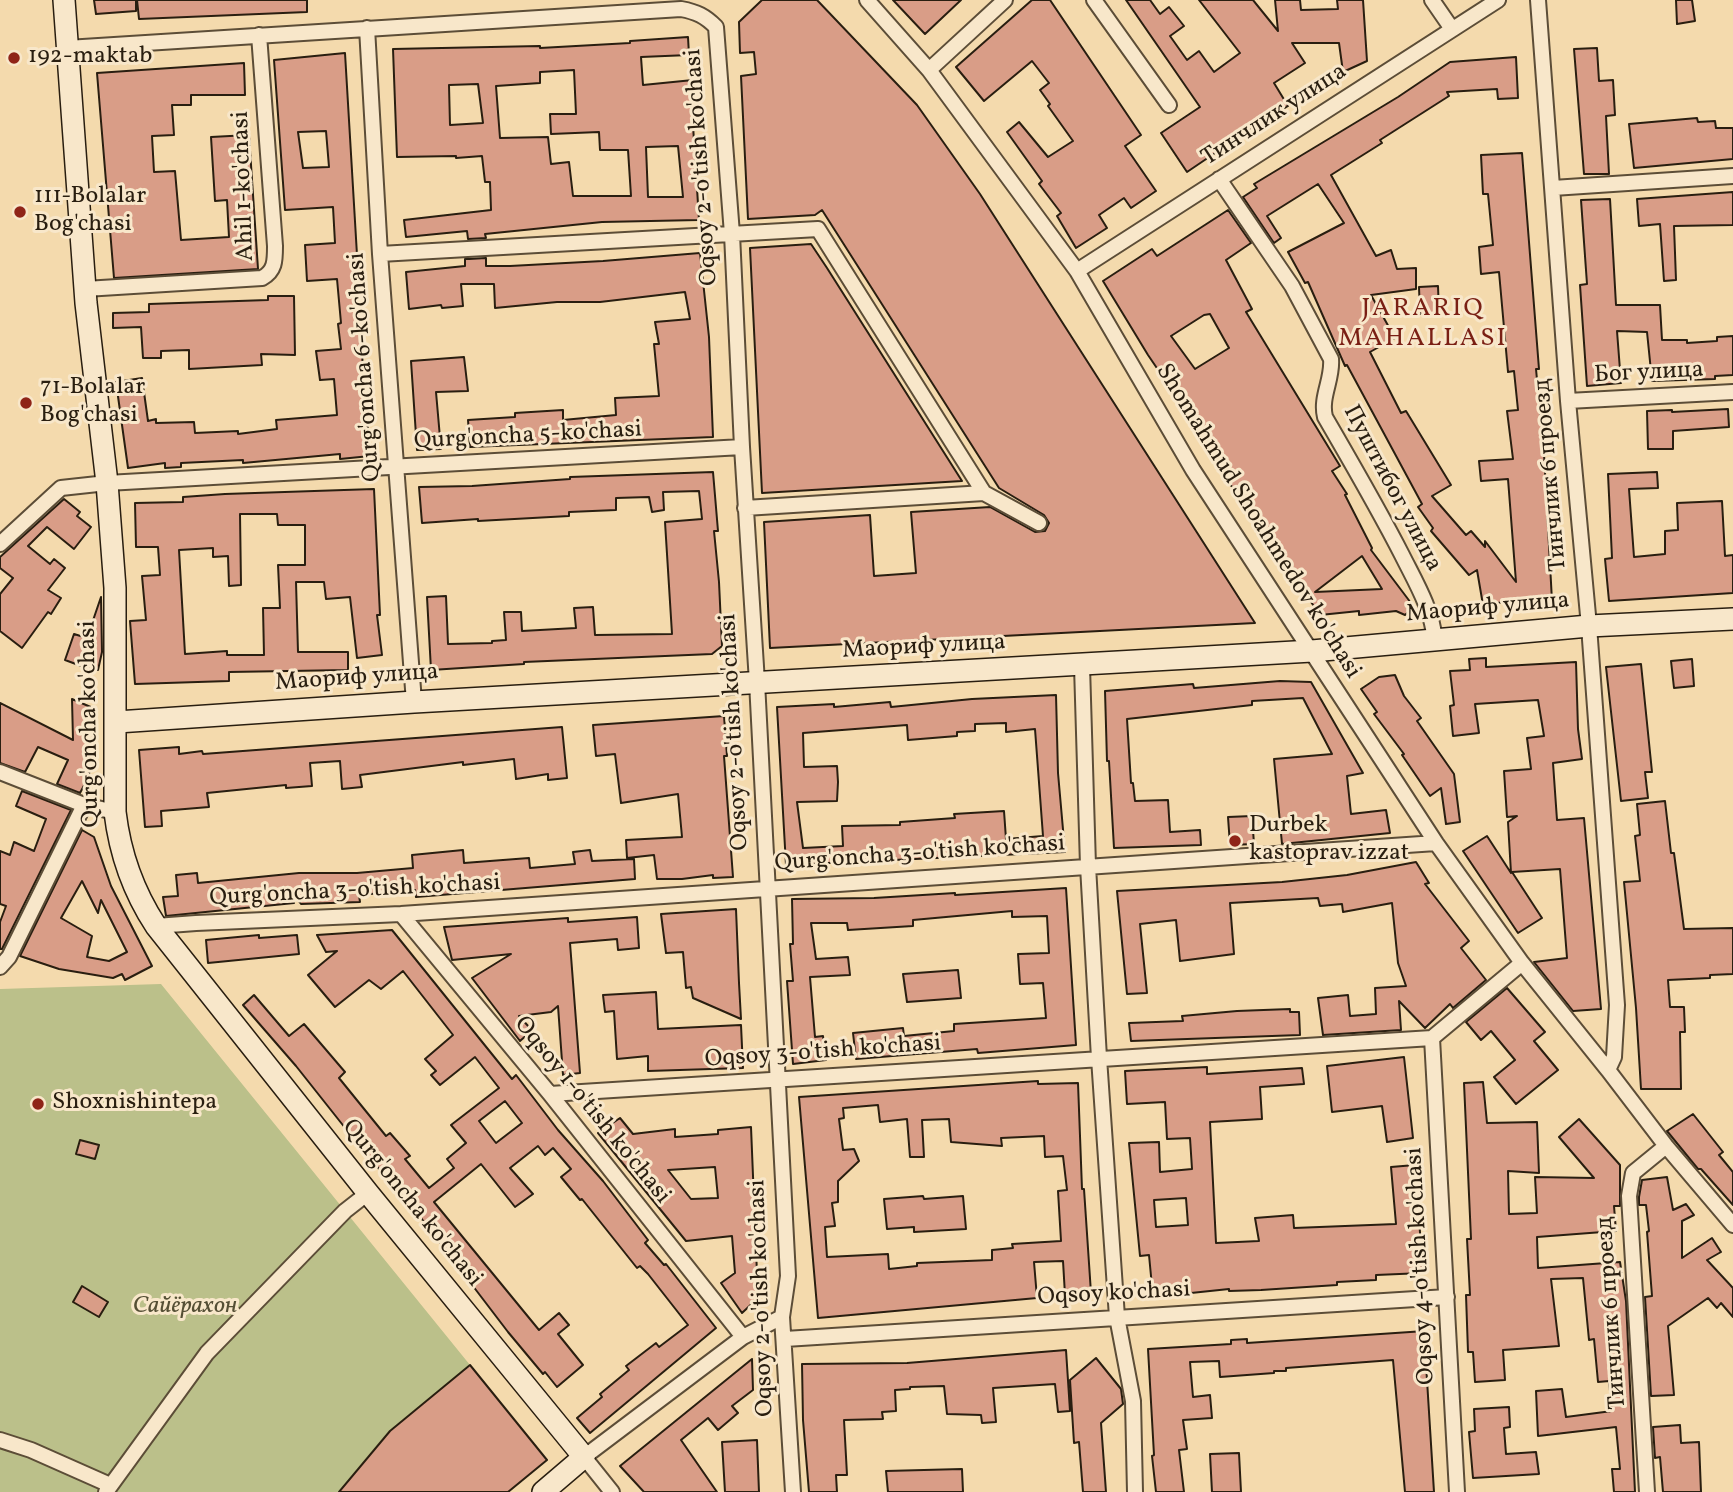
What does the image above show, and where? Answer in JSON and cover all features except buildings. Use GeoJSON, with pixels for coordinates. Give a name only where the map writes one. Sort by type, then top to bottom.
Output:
{"type":"FeatureCollection","features":[{"type":"Feature","properties":{"kind":"street","name":"Qurg'oncha ko'chasi"},"geometry":{"type":"LineString","coordinates":[[64,0],[85,289],[107,483],[115,588],[115,812],[128,873],[136,893],[156,926],[368,1193],[612,1492]]}},
{"type":"Feature","properties":{"kind":"street","name":"Shomahmud Shoahmedov ko'chasi"},"geometry":{"type":"LineString","coordinates":[[867,0],[929,70],[1077,271],[1193,470],[1436,843],[1522,963],[1666,1146],[1733,1225]]}},
{"type":"Feature","properties":{"kind":"street"},"geometry":{"type":"LineString","coordinates":[[929,70],[1005,0]]}},
{"type":"Feature","properties":{"kind":"street"},"geometry":{"type":"LineString","coordinates":[[1094,0],[1169,105]]}},
{"type":"Feature","properties":{"kind":"street"},"geometry":{"type":"LineString","coordinates":[[1432,0],[1452,29]]}},
{"type":"Feature","properties":{"kind":"street","name":"Тинчлик улица"},"geometry":{"type":"LineString","coordinates":[[1077,271],[1498,0]]}},
{"type":"Feature","properties":{"kind":"street","name":"Тинчлик 6 проезд"},"geometry":{"type":"LineString","coordinates":[[1538,0],[1617,1004],[1614,1057],[1608,1070]]}},
{"type":"Feature","properties":{"kind":"street","name":"Oqsoy 2-o'tish ko'chasi"},"geometry":{"type":"LineString","coordinates":[[67,48],[665,10],[695,11],[707,17],[716,27],[733,234],[745,508],[757,682],[788,1276],[782,1317],[793,1492]]}},
{"type":"Feature","properties":{"kind":"street","name":"Qurg'oncha 6-ko'chasi"},"geometry":{"type":"LineString","coordinates":[[367,28],[380,254],[414,702]]}},
{"type":"Feature","properties":{"kind":"street","name":"Ahil 1-ko'chasi"},"geometry":{"type":"LineString","coordinates":[[85,289],[262,278],[270,274],[274,267],[275,246],[259,36]]}},
{"type":"Feature","properties":{"kind":"street"},"geometry":{"type":"LineString","coordinates":[[1553,188],[1733,176]]}},
{"type":"Feature","properties":{"kind":"street","name":"Пуштибог улица"},"geometry":{"type":"LineString","coordinates":[[1219,178],[1292,286],[1331,359],[1332,369],[1322,407],[1325,416],[1379,511],[1427,604],[1435,641]]}},
{"type":"Feature","properties":{"kind":"street"},"geometry":{"type":"LineString","coordinates":[[380,254],[818,229],[984,494],[1039,523]]}},
{"type":"Feature","properties":{"kind":"street","name":"Бог улица"},"geometry":{"type":"LineString","coordinates":[[1568,401],[1733,392]]}},
{"type":"Feature","properties":{"kind":"street","name":"Qurg'oncha 5-ko'chasi"},"geometry":{"type":"LineString","coordinates":[[0,544],[61,488],[107,483],[742,447]]}},
{"type":"Feature","properties":{"kind":"street"},"geometry":{"type":"LineString","coordinates":[[745,508],[984,494]]}},
{"type":"Feature","properties":{"kind":"street","name":"Маориф улица"},"geometry":{"type":"LineString","coordinates":[[117,722],[757,682],[1082,666],[1312,651],[1589,626],[1733,619]]}},
{"type":"Feature","properties":{"kind":"street"},"geometry":{"type":"LineString","coordinates":[[1082,666],[1087,866],[1099,1058],[1117,1317],[1133,1401],[1135,1492]]}},
{"type":"Feature","properties":{"kind":"street"},"geometry":{"type":"LineString","coordinates":[[0,772],[84,805],[115,812]]}},
{"type":"Feature","properties":{"kind":"street"},"geometry":{"type":"LineString","coordinates":[[0,967],[9,957],[84,805]]}},
{"type":"Feature","properties":{"kind":"street","name":"Qurg'oncha 3-o'tish ko'chasi"},"geometry":{"type":"LineString","coordinates":[[156,926],[401,914],[1436,843]]}},
{"type":"Feature","properties":{"kind":"street","name":"Oqsoy 1-o'tish ko'chasi"},"geometry":{"type":"LineString","coordinates":[[401,914],[550,1094],[743,1337]]}},
{"type":"Feature","properties":{"kind":"street"},"geometry":{"type":"LineString","coordinates":[[1432,1038],[1522,963]]}},
{"type":"Feature","properties":{"kind":"street","name":"Oqsoy 3-o'tish ko'chasi"},"geometry":{"type":"LineString","coordinates":[[550,1094],[1432,1038]]}},
{"type":"Feature","properties":{"kind":"street","name":"Oqsoy 4-o'tish ko'chasi"},"geometry":{"type":"LineString","coordinates":[[1432,1038],[1457,1492]]}},
{"type":"Feature","properties":{"kind":"street","name":"Тинчлик 6 проезд"},"geometry":{"type":"LineString","coordinates":[[1647,1492],[1629,1196],[1633,1173],[1666,1146]]}},
{"type":"Feature","properties":{"kind":"street"},"geometry":{"type":"LineString","coordinates":[[0,1440],[31,1450],[108,1489],[207,1353],[345,1211],[368,1193]]}},
{"type":"Feature","properties":{"kind":"street","name":"Oqsoy ko'chasi"},"geometry":{"type":"LineString","coordinates":[[785,1339],[1447,1297]]}},
{"type":"Feature","properties":{"kind":"street"},"geometry":{"type":"LineString","coordinates":[[543,1492],[584,1457],[743,1337],[782,1317]]}},
{"type":"Feature","properties":{"kind":"green space","name":"Сайёрахон"},"geometry":{"type":"Polygon","coordinates":[[[161,984],[470,1365],[388,1432],[345,1484],[342,1492],[0,1492],[0,989],[161,984]]]}},
{"type":"Feature","properties":{"kind":"place","name":"192-maktab"},"geometry":{"type":"Point","coordinates":[14,58]}},
{"type":"Feature","properties":{"kind":"place","name":"111-Bolalar Bog'chasi"},"geometry":{"type":"Point","coordinates":[20,212]}},
{"type":"Feature","properties":{"kind":"place","name":"71-Bolalar Bog'chasi"},"geometry":{"type":"Point","coordinates":[26,403]}},
{"type":"Feature","properties":{"kind":"place","name":"Durbek kastoprav izzat"},"geometry":{"type":"Point","coordinates":[1235,841]}},
{"type":"Feature","properties":{"kind":"place","name":"Shoxnishintepa"},"geometry":{"type":"Point","coordinates":[38,1104]}},
{"type":"Feature","properties":{"kind":"district","name":"JARARIQ MAHALLASI"},"geometry":{"type":"Point","coordinates":[1423,325]}}]}
